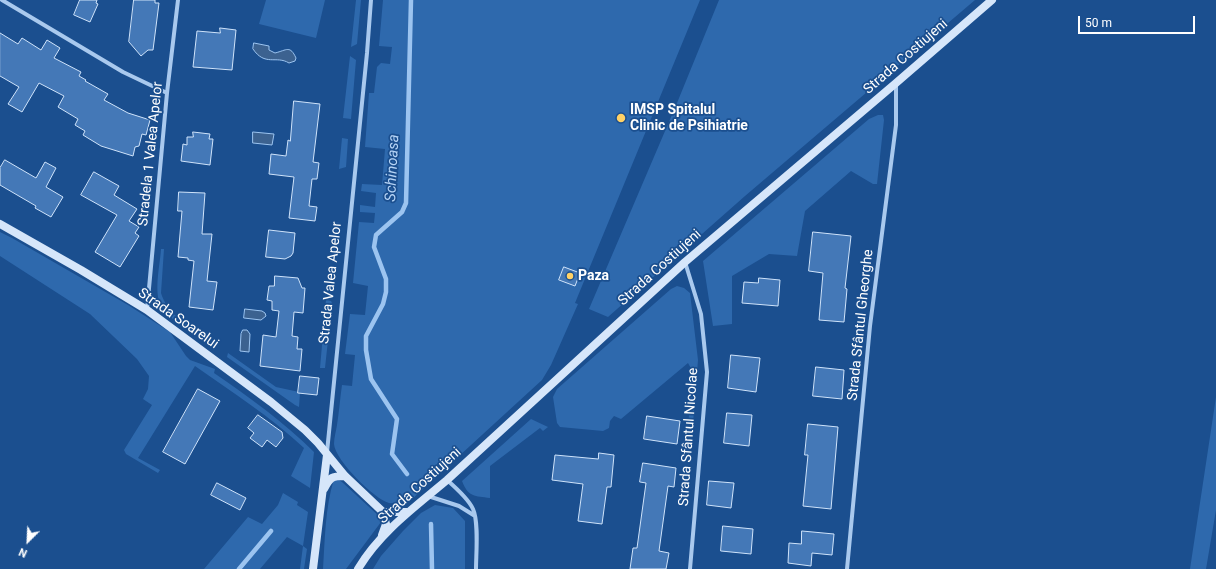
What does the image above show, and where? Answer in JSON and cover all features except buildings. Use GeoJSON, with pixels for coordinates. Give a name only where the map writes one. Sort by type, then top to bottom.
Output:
{"type":"FeatureCollection","features":[{"type":"Feature","properties":{"kind":"street"},"geometry":{"type":"LineString","coordinates":[[2,0],[123,72],[168,93]]}},
{"type":"Feature","properties":{"kind":"street","name":"Stradela 1 Valea Apelor"},"geometry":{"type":"LineString","coordinates":[[146,310],[178,0]]}},
{"type":"Feature","properties":{"kind":"street","name":"Strada Valea Apelor"},"geometry":{"type":"LineString","coordinates":[[313,569],[327,455],[371,0]]}},
{"type":"Feature","properties":{"kind":"street","name":"Strada Costiujeni"},"geometry":{"type":"LineString","coordinates":[[358,569],[380,540],[408,512],[448,480],[685,262],[992,0]]}},
{"type":"Feature","properties":{"kind":"street","name":"Strada Sfântul Gheorghe"},"geometry":{"type":"LineString","coordinates":[[847,569],[870,326],[896,125],[896,83]]}},
{"type":"Feature","properties":{"kind":"street","name":"Strada Soarelui"},"geometry":{"type":"LineString","coordinates":[[0,224],[81,270],[146,310],[288,416],[306,430],[345,476],[383,512]]}},
{"type":"Feature","properties":{"kind":"street","name":"Strada Sfântul Nicolae"},"geometry":{"type":"LineString","coordinates":[[685,262],[701,314],[707,372],[690,569]]}},
{"type":"Feature","properties":{"kind":"street"},"geometry":{"type":"LineString","coordinates":[[322,494],[331,479],[335,476],[345,476]]}},
{"type":"Feature","properties":{"kind":"street"},"geometry":{"type":"LineString","coordinates":[[448,480],[473,508],[476,530],[476,569]]}},
{"type":"Feature","properties":{"kind":"street"},"geometry":{"type":"LineString","coordinates":[[428,496],[459,506],[475,516]]}},
{"type":"Feature","properties":{"kind":"street"},"geometry":{"type":"LineString","coordinates":[[380,540],[386,524],[383,512],[408,512]]}},
{"type":"Feature","properties":{"kind":"shaded area"},"geometry":{"type":"Polygon","coordinates":[[[266,0],[325,0],[316,38],[259,24],[266,0]]]}},
{"type":"Feature","properties":{"kind":"shaded area"},"geometry":{"type":"Polygon","coordinates":[[[356,0],[361,0],[357,44],[351,47],[356,0]]]}},
{"type":"Feature","properties":{"kind":"shaded area"},"geometry":{"type":"Polygon","coordinates":[[[383,0],[700,0],[575,303],[578,304],[551,365],[542,380],[411,500],[394,503],[389,503],[382,500],[365,487],[348,469],[336,451],[334,444],[342,385],[352,386],[355,355],[345,354],[350,314],[365,315],[368,286],[353,283],[359,222],[374,223],[375,213],[360,212],[360,205],[375,207],[376,193],[361,191],[362,184],[382,185],[385,149],[365,147],[369,93],[374,93],[377,67],[381,63],[390,64],[392,47],[379,46],[383,0]]]}},
{"type":"Feature","properties":{"kind":"shaded area"},"geometry":{"type":"Polygon","coordinates":[[[719,0],[975,0],[745,196],[608,317],[589,309],[677,103],[719,0]]]}},
{"type":"Feature","properties":{"kind":"shaded area"},"geometry":{"type":"Polygon","coordinates":[[[254,43],[269,46],[269,50],[275,53],[290,50],[296,58],[295,61],[289,63],[280,60],[262,58],[253,49],[254,43]]]}},
{"type":"Feature","properties":{"kind":"shaded area"},"geometry":{"type":"Polygon","coordinates":[[[350,56],[356,60],[351,119],[343,118],[350,56]]]}},
{"type":"Feature","properties":{"kind":"shaded area"},"geometry":{"type":"Polygon","coordinates":[[[878,115],[883,115],[884,120],[877,184],[873,184],[851,171],[805,211],[797,256],[769,254],[732,276],[732,324],[713,326],[703,261],[869,119],[878,115]]]}},
{"type":"Feature","properties":{"kind":"shaded area"},"geometry":{"type":"Polygon","coordinates":[[[253,132],[274,134],[272,145],[253,143],[253,132]]]}},
{"type":"Feature","properties":{"kind":"shaded area"},"geometry":{"type":"Polygon","coordinates":[[[342,138],[348,139],[346,167],[339,169],[342,138]]]}},
{"type":"Feature","properties":{"kind":"shaded area"},"geometry":{"type":"Polygon","coordinates":[[[333,222],[340,223],[338,251],[331,251],[333,222]]]}},
{"type":"Feature","properties":{"kind":"shaded area"},"geometry":{"type":"Polygon","coordinates":[[[0,232],[128,305],[170,332],[190,360],[215,369],[214,373],[278,420],[314,452],[310,488],[291,476],[304,448],[265,415],[195,366],[138,458],[160,470],[158,473],[126,454],[124,450],[152,405],[143,399],[148,389],[149,376],[137,359],[90,314],[0,256],[0,232]]]}},
{"type":"Feature","properties":{"kind":"shaded area"},"geometry":{"type":"Polygon","coordinates":[[[161,249],[164,249],[161,293],[170,310],[195,330],[192,331],[176,321],[166,314],[161,308],[158,292],[158,274],[161,249]]]}},
{"type":"Feature","properties":{"kind":"shaded area"},"geometry":{"type":"Polygon","coordinates":[[[677,286],[684,288],[690,293],[698,360],[691,448],[686,447],[693,372],[688,363],[621,419],[614,416],[610,421],[609,428],[603,431],[560,427],[557,423],[553,397],[557,389],[671,289],[677,286]]]}},
{"type":"Feature","properties":{"kind":"shaded area"},"geometry":{"type":"Polygon","coordinates":[[[326,300],[331,301],[332,303],[325,368],[320,368],[326,300]]]}},
{"type":"Feature","properties":{"kind":"shaded area"},"geometry":{"type":"Polygon","coordinates":[[[245,309],[262,311],[266,316],[261,320],[244,318],[245,309]]]}},
{"type":"Feature","properties":{"kind":"shaded area"},"geometry":{"type":"Polygon","coordinates":[[[243,330],[247,330],[250,334],[249,352],[240,351],[241,334],[243,330]]]}},
{"type":"Feature","properties":{"kind":"shaded area"},"geometry":{"type":"Polygon","coordinates":[[[228,353],[276,387],[299,392],[299,407],[227,357],[228,353]]]}},
{"type":"Feature","properties":{"kind":"shaded area"},"geometry":{"type":"Polygon","coordinates":[[[1216,397],[1216,510],[1206,569],[1190,569],[1216,397]]]}},
{"type":"Feature","properties":{"kind":"shaded area"},"geometry":{"type":"Polygon","coordinates":[[[531,419],[548,427],[543,431],[540,428],[490,466],[490,498],[476,496],[470,493],[462,481],[531,419]]]}},
{"type":"Feature","properties":{"kind":"shaded area"},"geometry":{"type":"Polygon","coordinates":[[[334,479],[342,482],[381,518],[381,522],[346,569],[323,569],[327,512],[334,479]]]}},
{"type":"Feature","properties":{"kind":"shaded area"},"geometry":{"type":"Polygon","coordinates":[[[283,493],[298,502],[297,505],[308,512],[303,546],[287,537],[260,569],[204,569],[248,517],[262,524],[278,505],[283,493]]]}},
{"type":"Feature","properties":{"kind":"shaded area"},"geometry":{"type":"Polygon","coordinates":[[[435,505],[453,508],[465,521],[465,569],[373,569],[381,556],[403,531],[421,513],[435,505]]]}},
{"type":"Feature","properties":{"kind":"shaded area"},"geometry":{"type":"Polygon","coordinates":[[[303,546],[307,549],[304,569],[300,569],[303,546]]]}},
{"type":"Feature","properties":{"kind":"waterway","name":"Schinoasa"},"geometry":{"type":"LineString","coordinates":[[407,474],[392,454],[397,419],[371,379],[366,350],[366,336],[383,304],[386,292],[386,279],[374,247],[376,235],[402,212],[406,203],[411,0]]}},
{"type":"Feature","properties":{"kind":"waterway","name":"Schinoasa"},"geometry":{"type":"LineString","coordinates":[[431,524],[432,569]]}},
{"type":"Feature","properties":{"kind":"waterway"},"geometry":{"type":"LineString","coordinates":[[239,569],[271,531]]}},
{"type":"Feature","properties":{"kind":"place","name":"IMSP Spitalul Clinic de Psihiatrie"},"geometry":{"type":"Point","coordinates":[621,118]}},
{"type":"Feature","properties":{"kind":"place","name":"Paza"},"geometry":{"type":"Point","coordinates":[570,276]}}]}
